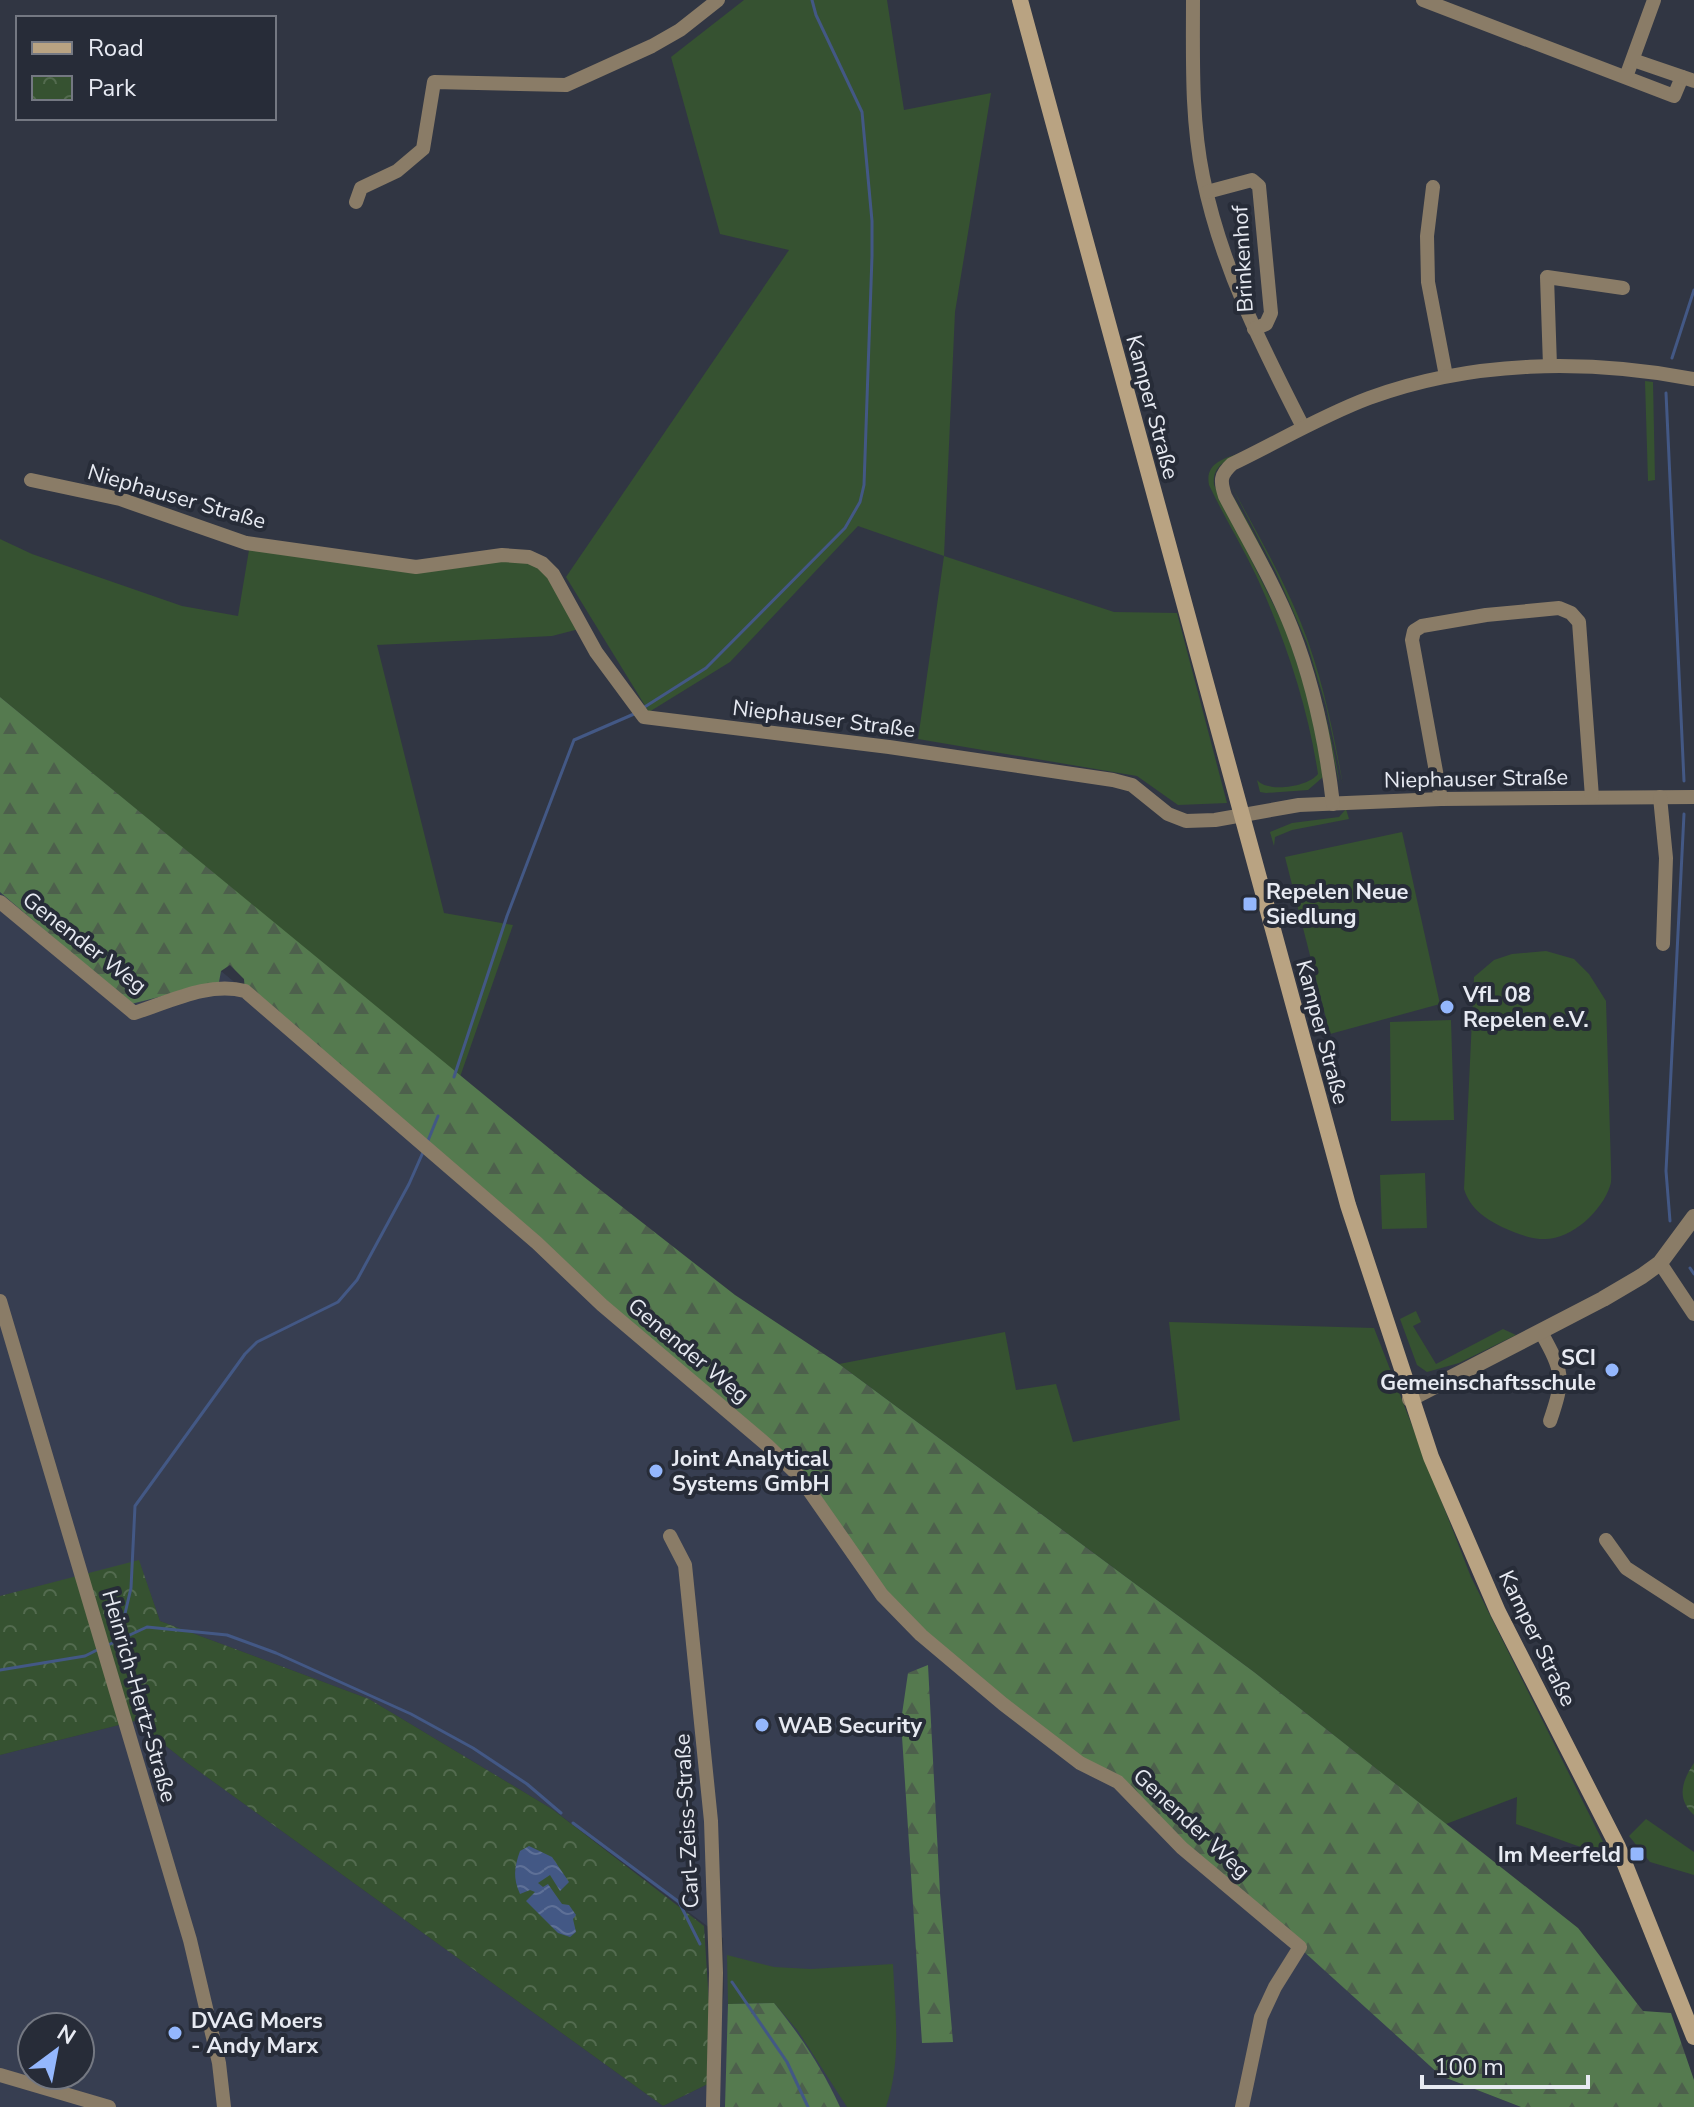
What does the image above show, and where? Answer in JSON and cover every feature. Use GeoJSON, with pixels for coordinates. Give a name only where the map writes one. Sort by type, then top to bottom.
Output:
{"type":"FeatureCollection","features":[{"type":"Feature","properties":{"kind":"main road","name":"Kamper Straße"},"geometry":{"type":"LineString","coordinates":[[1020,0],[1344,1190],[1410,1399],[1431,1457],[1498,1612],[1628,1869],[1694,2037]]}},
{"type":"Feature","properties":{"kind":"street"},"geometry":{"type":"LineString","coordinates":[[356,202],[361,188],[397,171],[423,149],[434,82],[566,85],[652,46],[680,30],[718,0]]}},
{"type":"Feature","properties":{"kind":"street","name":"Brinkenhof"},"geometry":{"type":"LineString","coordinates":[[1193,0],[1192,88],[1207,192],[1232,276],[1254,329],[1303,427]]}},
{"type":"Feature","properties":{"kind":"street"},"geometry":{"type":"LineString","coordinates":[[1423,0],[1674,96],[1688,79],[1633,60]]}},
{"type":"Feature","properties":{"kind":"street"},"geometry":{"type":"LineString","coordinates":[[1626,77],[1654,0]]}},
{"type":"Feature","properties":{"kind":"street","name":"Brinkenhof"},"geometry":{"type":"LineString","coordinates":[[1207,192],[1252,180],[1259,186],[1271,313],[1266,324],[1254,329]]}},
{"type":"Feature","properties":{"kind":"street"},"geometry":{"type":"LineString","coordinates":[[1433,187],[1427,236],[1428,282],[1446,376]]}},
{"type":"Feature","properties":{"kind":"street"},"geometry":{"type":"LineString","coordinates":[[1550,366],[1547,277],[1623,288]]}},
{"type":"Feature","properties":{"kind":"street"},"geometry":{"type":"LineString","coordinates":[[1333,804],[1328,761],[1308,673],[1273,585],[1225,496],[1221,484],[1224,472],[1232,464],[1303,427],[1368,399],[1446,376],[1503,368],[1550,366],[1639,371],[1694,379]]}},
{"type":"Feature","properties":{"kind":"street","name":"Niephauser Straße"},"geometry":{"type":"LineString","coordinates":[[31,480],[120,499],[246,543],[416,567],[502,555],[529,557],[542,563],[553,574],[596,652],[644,717],[889,747],[1113,780],[1132,785],[1168,814],[1186,821],[1299,805],[1441,799],[1694,797]]}},
{"type":"Feature","properties":{"kind":"street"},"geometry":{"type":"LineString","coordinates":[[1441,799],[1412,640],[1414,631],[1422,626],[1486,615],[1559,608],[1571,613],[1579,622],[1592,797]]}},
{"type":"Feature","properties":{"kind":"street"},"geometry":{"type":"LineString","coordinates":[[1660,797],[1666,858],[1663,944]]}},
{"type":"Feature","properties":{"kind":"street","name":"Genender Weg"},"geometry":{"type":"LineString","coordinates":[[0,902],[134,1013],[211,989],[231,987],[245,991],[537,1243],[602,1305],[767,1445],[799,1476],[882,1595],[921,1635],[1080,1763],[1118,1782],[1182,1848],[1300,1947],[1261,2017],[1242,2107]]}},
{"type":"Feature","properties":{"kind":"street"},"geometry":{"type":"LineString","coordinates":[[1410,1399],[1603,1299],[1660,1263],[1694,1217]]}},
{"type":"Feature","properties":{"kind":"street"},"geometry":{"type":"LineString","coordinates":[[1660,1263],[1694,1314]]}},
{"type":"Feature","properties":{"kind":"street","name":"Heinrich-Hertz-Straße"},"geometry":{"type":"LineString","coordinates":[[0,1301],[190,1940],[219,2063],[224,2107]]}},
{"type":"Feature","properties":{"kind":"street"},"geometry":{"type":"LineString","coordinates":[[1541,1332],[1559,1364],[1561,1379],[1561,1392],[1550,1421]]}},
{"type":"Feature","properties":{"kind":"street","name":"Carl-Zeiss-Straße"},"geometry":{"type":"LineString","coordinates":[[670,1536],[685,1565],[711,1821],[716,1973],[713,2107]]}},
{"type":"Feature","properties":{"kind":"street"},"geometry":{"type":"LineString","coordinates":[[1606,1540],[1626,1568],[1694,1612]]}},
{"type":"Feature","properties":{"kind":"street"},"geometry":{"type":"LineString","coordinates":[[0,2075],[109,2107]]}},
{"type":"Feature","properties":{"kind":"shaded area"},"geometry":{"type":"Polygon","coordinates":[[[0,786],[245,991],[792,1474],[1118,1782],[1441,2076],[1521,2107],[0,2107],[0,1755],[135,1721],[186,1762],[663,2106],[714,2081],[724,1991],[723,1938],[552,1809],[369,1699],[160,1621],[139,1561],[0,1596],[0,786]]]}},
{"type":"Feature","properties":{"kind":"green space"},"geometry":{"type":"Polygon","coordinates":[[[744,0],[887,0],[904,110],[991,93],[955,312],[944,556],[858,526],[730,662],[649,712],[566,577],[789,250],[720,234],[671,57],[744,0]]]}},
{"type":"Feature","properties":{"kind":"green space"},"geometry":{"type":"Polygon","coordinates":[[[1645,381],[1653,382],[1655,480],[1648,481],[1645,381]]]}},
{"type":"Feature","properties":{"kind":"green space"},"geometry":{"type":"Polygon","coordinates":[[[1238,454],[1217,469],[1214,485],[1286,630],[1310,704],[1323,777],[1308,790],[1260,792],[1257,780],[1270,786],[1288,787],[1313,779],[1318,774],[1302,701],[1279,630],[1254,571],[1209,485],[1212,467],[1238,454]]]}},
{"type":"Feature","properties":{"kind":"green space"},"geometry":{"type":"Polygon","coordinates":[[[1231,485],[1294,605],[1315,663],[1326,703],[1343,785],[1326,706],[1307,643],[1276,572],[1231,485]]]}},
{"type":"Feature","properties":{"kind":"green space"},"geometry":{"type":"Polygon","coordinates":[[[1233,496],[1270,565],[1300,635],[1324,708],[1340,785],[1331,746],[1233,496]]]}},
{"type":"Feature","properties":{"kind":"green space"},"geometry":{"type":"Polygon","coordinates":[[[0,539],[32,554],[182,606],[238,616],[250,544],[424,570],[503,557],[540,565],[579,629],[552,636],[377,645],[444,913],[513,925],[460,1077],[0,697],[0,539]]]}},
{"type":"Feature","properties":{"kind":"green space"},"geometry":{"type":"Polygon","coordinates":[[[944,556],[1114,612],[1177,613],[1227,803],[1178,805],[1137,776],[918,739],[944,556]]]}},
{"type":"Feature","properties":{"kind":"green space"},"geometry":{"type":"Polygon","coordinates":[[[0,697],[584,1177],[735,1295],[839,1364],[1254,1672],[1578,1928],[1643,2011],[1671,2013],[1694,2080],[1694,2107],[1521,2107],[1441,2076],[1118,1783],[1080,1763],[921,1635],[799,1476],[245,991],[244,979],[230,965],[221,971],[219,982],[131,1004],[0,892],[0,697]]]}},
{"type":"Feature","properties":{"kind":"green space"},"geometry":{"type":"Polygon","coordinates":[[[1346,809],[1349,819],[1292,830],[1275,837],[1274,846],[1270,832],[1292,823],[1339,817],[1346,809]]]}},
{"type":"Feature","properties":{"kind":"green space"},"geometry":{"type":"Polygon","coordinates":[[[1402,832],[1440,1004],[1330,1034],[1285,857],[1402,832]]]}},
{"type":"Feature","properties":{"kind":"green space"},"geometry":{"type":"Polygon","coordinates":[[[1546,951],[1574,959],[1589,974],[1606,1001],[1611,1184],[1600,1205],[1585,1222],[1565,1234],[1545,1239],[1517,1233],[1489,1220],[1478,1212],[1464,1189],[1474,977],[1494,960],[1512,954],[1546,951]]]}},
{"type":"Feature","properties":{"kind":"green space"},"geometry":{"type":"Polygon","coordinates":[[[1451,1020],[1454,1120],[1391,1121],[1390,1022],[1451,1020]]]}},
{"type":"Feature","properties":{"kind":"green space"},"geometry":{"type":"Polygon","coordinates":[[[1425,1173],[1427,1228],[1382,1229],[1380,1175],[1425,1173]]]}},
{"type":"Feature","properties":{"kind":"green space"},"geometry":{"type":"Polygon","coordinates":[[[1416,1311],[1421,1322],[1413,1326],[1436,1364],[1503,1329],[1516,1335],[1459,1363],[1427,1372],[1417,1365],[1400,1319],[1416,1311]]]}},
{"type":"Feature","properties":{"kind":"green space"},"geometry":{"type":"Polygon","coordinates":[[[1169,1322],[1374,1328],[1471,1577],[1611,1858],[1516,1824],[1517,1797],[1446,1824],[1254,1672],[839,1364],[1005,1332],[1016,1390],[1056,1384],[1073,1442],[1180,1420],[1169,1322]]]}},
{"type":"Feature","properties":{"kind":"green space"},"geometry":{"type":"Polygon","coordinates":[[[139,1560],[160,1621],[369,1699],[552,1809],[704,1926],[714,2081],[663,2106],[186,1762],[135,1721],[0,1755],[0,1596],[139,1560]]]}},
{"type":"Feature","properties":{"kind":"green space"},"geometry":{"type":"Polygon","coordinates":[[[928,1665],[940,1893],[953,2042],[922,2043],[901,1721],[908,1673],[928,1665]]]}},
{"type":"Feature","properties":{"kind":"green space"},"geometry":{"type":"Polygon","coordinates":[[[1694,1763],[1694,1815],[1685,1803],[1683,1790],[1686,1776],[1694,1763]]]}},
{"type":"Feature","properties":{"kind":"green space"},"geometry":{"type":"Polygon","coordinates":[[[1646,1819],[1694,1852],[1694,1875],[1650,1862],[1629,1836],[1646,1819]]]}},
{"type":"Feature","properties":{"kind":"green space"},"geometry":{"type":"Polygon","coordinates":[[[727,1955],[774,1967],[811,1969],[893,1964],[896,2054],[886,2107],[847,2107],[798,2031],[774,2003],[728,2004],[727,1955]]]}},
{"type":"Feature","properties":{"kind":"green space"},"geometry":{"type":"Polygon","coordinates":[[[774,2003],[810,2053],[840,2107],[725,2107],[728,2004],[774,2003]]]}},
{"type":"Feature","properties":{"kind":"water"},"geometry":{"type":"Polygon","coordinates":[[[529,1846],[552,1857],[569,1882],[560,1891],[550,1875],[538,1883],[543,1887],[548,1884],[562,1904],[569,1905],[576,1915],[573,1919],[576,1932],[570,1937],[558,1933],[526,1901],[535,1892],[530,1890],[520,1894],[515,1878],[516,1863],[520,1851],[529,1846]]]}},
{"type":"Feature","properties":{"kind":"waterway"},"geometry":{"type":"LineString","coordinates":[[643,708],[706,668],[845,528],[860,502],[864,485],[872,256],[872,221],[862,112],[816,15],[812,0]]}},
{"type":"Feature","properties":{"kind":"waterway"},"geometry":{"type":"LineString","coordinates":[[1672,358],[1694,290]]}},
{"type":"Feature","properties":{"kind":"waterway"},"geometry":{"type":"LineString","coordinates":[[1666,393],[1684,781]]}},
{"type":"Feature","properties":{"kind":"waterway"},"geometry":{"type":"LineString","coordinates":[[454,1077],[507,916],[574,740],[634,714]]}},
{"type":"Feature","properties":{"kind":"waterway"},"geometry":{"type":"LineString","coordinates":[[1670,1221],[1666,1171],[1684,814]]}},
{"type":"Feature","properties":{"kind":"waterway"},"geometry":{"type":"LineString","coordinates":[[427,1143],[438,1116]]}},
{"type":"Feature","properties":{"kind":"waterway"},"geometry":{"type":"LineString","coordinates":[[119,1639],[131,1588],[135,1506],[245,1354],[257,1342],[338,1302],[357,1280],[424,1150]]}},
{"type":"Feature","properties":{"kind":"waterway"},"geometry":{"type":"LineString","coordinates":[[1690,1268],[1694,1274]]}},
{"type":"Feature","properties":{"kind":"waterway"},"geometry":{"type":"LineString","coordinates":[[108,1645],[147,1627],[227,1635],[276,1653],[411,1714],[473,1748],[527,1784],[561,1813]]}},
{"type":"Feature","properties":{"kind":"waterway"},"geometry":{"type":"LineString","coordinates":[[0,1670],[85,1656],[97,1650]]}},
{"type":"Feature","properties":{"kind":"waterway"},"geometry":{"type":"LineString","coordinates":[[573,1823],[679,1902],[700,1944]]}},
{"type":"Feature","properties":{"kind":"waterway"},"geometry":{"type":"LineString","coordinates":[[732,1982],[787,2062],[808,2107]]}},
{"type":"Feature","properties":{"kind":"place","name":"Repelen Neue Siedlung"},"geometry":{"type":"Point","coordinates":[1250,904]}},
{"type":"Feature","properties":{"kind":"place","name":"VfL 08 Repelen e.V."},"geometry":{"type":"Point","coordinates":[1447,1007]}},
{"type":"Feature","properties":{"kind":"place","name":"SCI Gemeinschaftsschule"},"geometry":{"type":"Point","coordinates":[1612,1370]}},
{"type":"Feature","properties":{"kind":"place","name":"Joint Analytical Systems GmbH"},"geometry":{"type":"Point","coordinates":[656,1471]}},
{"type":"Feature","properties":{"kind":"place","name":"WAB Security"},"geometry":{"type":"Point","coordinates":[762,1725]}},
{"type":"Feature","properties":{"kind":"place","name":"Im Meerfeld"},"geometry":{"type":"Point","coordinates":[1637,1854]}},
{"type":"Feature","properties":{"kind":"place","name":"DVAG Moers - Andy Marx"},"geometry":{"type":"Point","coordinates":[175,2033]}}]}
